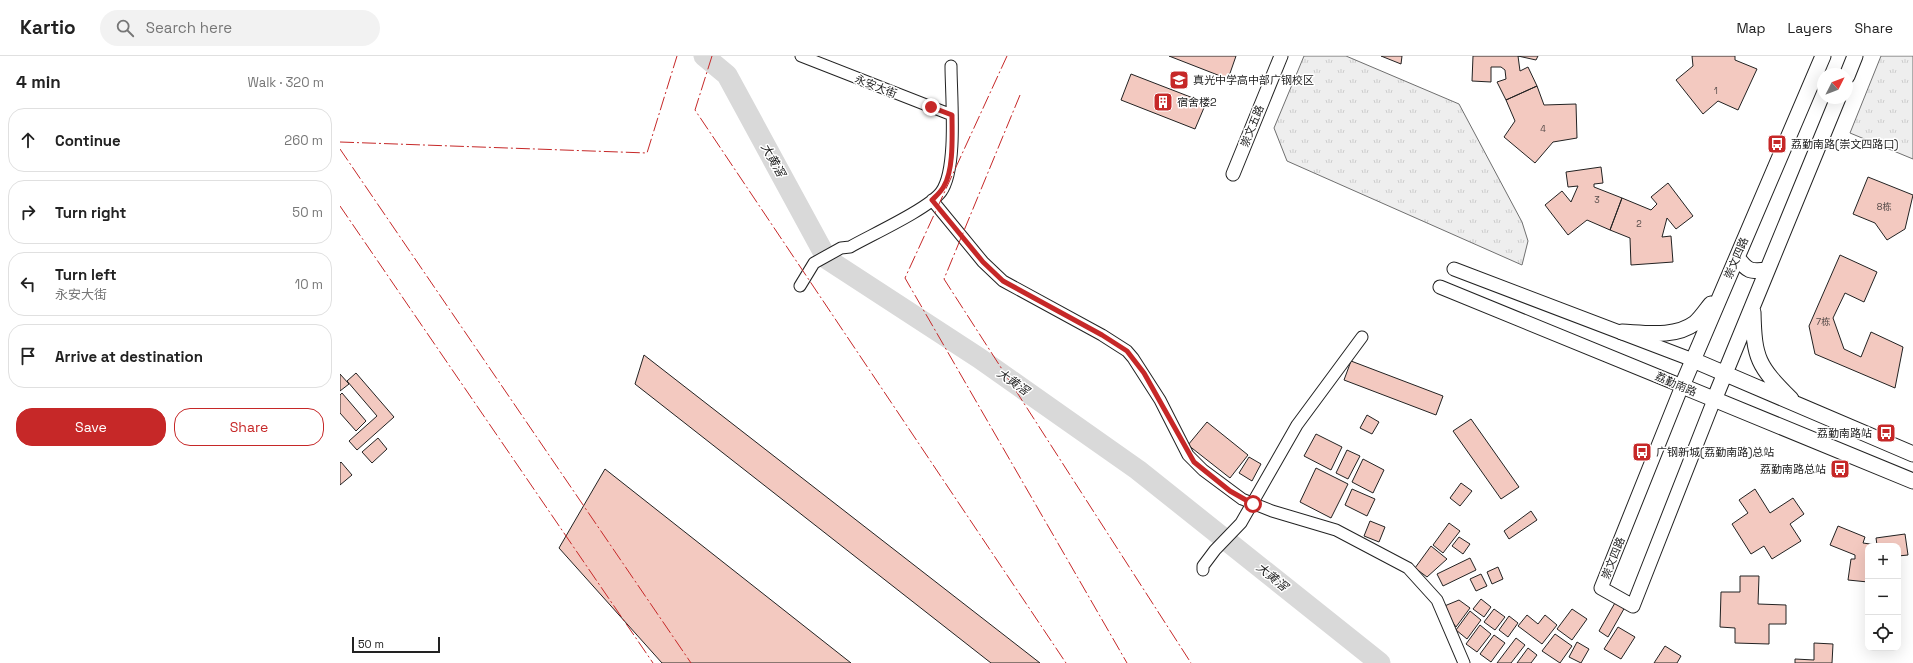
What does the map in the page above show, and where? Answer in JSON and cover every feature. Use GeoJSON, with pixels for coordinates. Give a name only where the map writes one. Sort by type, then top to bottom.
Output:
{"type":"FeatureCollection","features":[{"type":"Feature","properties":{"kind":"main road"},"geometry":{"type":"LineString","coordinates":[[1850,68],[1855,56]]}},
{"type":"Feature","properties":{"kind":"main road","name":"崇文四路"},"geometry":{"type":"LineString","coordinates":[[1682,386],[1821,58]]}},
{"type":"Feature","properties":{"kind":"main road","name":"崇文四路"},"geometry":{"type":"LineString","coordinates":[[1714,400],[1836,104]]}},
{"type":"Feature","properties":{"kind":"main road"},"geometry":{"type":"LineString","coordinates":[[1737,257],[1745,268],[1754,271],[1767,270]]}},
{"type":"Feature","properties":{"kind":"main road"},"geometry":{"type":"LineString","coordinates":[[1622,332],[1656,333],[1682,330],[1696,323],[1722,291]]}},
{"type":"Feature","properties":{"kind":"main road"},"geometry":{"type":"LineString","coordinates":[[1753,305],[1753,340],[1758,360],[1767,375],[1797,406]]}},
{"type":"Feature","properties":{"kind":"main road"},"geometry":{"type":"LineString","coordinates":[[1693,360],[1797,406],[1913,454]]}},
{"type":"Feature","properties":{"kind":"main road","name":"荔勤南路"},"geometry":{"type":"LineString","coordinates":[[1682,386],[1913,481]]}},
{"type":"Feature","properties":{"kind":"street","name":"永安大街"},"geometry":{"type":"LineString","coordinates":[[801,56],[952,115]]}},
{"type":"Feature","properties":{"kind":"street","name":"崇文五路"},"geometry":{"type":"LineString","coordinates":[[1233,174],[1281,56]]}},
{"type":"Feature","properties":{"kind":"street"},"geometry":{"type":"LineString","coordinates":[[800,286],[814,263],[841,248],[850,247],[932,200],[940,193],[948,178],[951,145],[952,115],[950,66]]}},
{"type":"Feature","properties":{"kind":"street"},"geometry":{"type":"LineString","coordinates":[[932,200],[983,262],[1003,281],[1102,335],[1127,351],[1144,373],[1194,462],[1230,491],[1253,504],[1336,530],[1408,568],[1437,600],[1464,663]]}},
{"type":"Feature","properties":{"kind":"street"},"geometry":{"type":"LineString","coordinates":[[1454,268],[1492,284],[1693,360]]}},
{"type":"Feature","properties":{"kind":"street","name":"荔勤南路"},"geometry":{"type":"LineString","coordinates":[[1440,287],[1682,386]]}},
{"type":"Feature","properties":{"kind":"street"},"geometry":{"type":"LineString","coordinates":[[1203,570],[1203,566],[1215,550],[1241,523],[1297,425],[1362,337]]}},
{"type":"Feature","properties":{"kind":"street","name":"崇文四路"},"geometry":{"type":"LineString","coordinates":[[1682,386],[1601,588],[1633,606],[1714,400]]}},
{"type":"Feature","properties":{"kind":"green space"},"geometry":{"type":"Polygon","coordinates":[[[1304,56],[1346,56],[1459,104],[1522,222],[1528,241],[1522,265],[1287,161],[1274,128],[1304,56]]]}},
{"type":"Feature","properties":{"kind":"green space"},"geometry":{"type":"Polygon","coordinates":[[[1881,56],[1913,56],[1913,159],[1850,133],[1881,56]]]}},
{"type":"Feature","properties":{"kind":"building"},"geometry":{"type":"Polygon","coordinates":[[[1169,56],[1236,56],[1228,79],[1169,56]]]}},
{"type":"Feature","properties":{"kind":"building"},"geometry":{"type":"Polygon","coordinates":[[[1381,56],[1402,56],[1401,64],[1381,56]]]}},
{"type":"Feature","properties":{"kind":"building"},"geometry":{"type":"Polygon","coordinates":[[[1473,56],[1518,56],[1520,71],[1528,67],[1537,86],[1506,100],[1497,82],[1506,79],[1505,70],[1501,67],[1491,67],[1491,82],[1472,81],[1473,56]]]}},
{"type":"Feature","properties":{"kind":"building"},"geometry":{"type":"Polygon","coordinates":[[[1518,56],[1538,56],[1536,60],[1518,56]]]}},
{"type":"Feature","properties":{"kind":"building"},"geometry":{"type":"Polygon","coordinates":[[[1692,56],[1735,56],[1735,60],[1757,69],[1738,110],[1718,101],[1703,114],[1676,80],[1693,66],[1692,56]]]}},
{"type":"Feature","properties":{"kind":"building","name":"宿舍楼2"},"geometry":{"type":"Polygon","coordinates":[[[1131,74],[1206,103],[1195,129],[1121,100],[1131,74]]]}},
{"type":"Feature","properties":{"kind":"building"},"geometry":{"type":"Polygon","coordinates":[[[1537,86],[1544,105],[1576,104],[1577,138],[1553,142],[1535,163],[1504,137],[1515,121],[1506,100],[1537,86]]]}},
{"type":"Feature","properties":{"kind":"building"},"geometry":{"type":"Polygon","coordinates":[[[1601,167],[1603,183],[1594,184],[1594,187],[1622,198],[1610,230],[1587,220],[1568,235],[1545,205],[1562,191],[1571,202],[1578,186],[1568,187],[1566,172],[1601,167]]]}},
{"type":"Feature","properties":{"kind":"building"},"geometry":{"type":"Polygon","coordinates":[[[1868,177],[1913,195],[1905,229],[1887,240],[1875,223],[1853,214],[1868,177]]]}},
{"type":"Feature","properties":{"kind":"building"},"geometry":{"type":"Polygon","coordinates":[[[1668,183],[1693,216],[1676,229],[1667,218],[1662,237],[1671,236],[1673,262],[1631,265],[1630,238],[1610,230],[1622,198],[1651,210],[1657,204],[1651,197],[1668,183]]]}},
{"type":"Feature","properties":{"kind":"building"},"geometry":{"type":"Polygon","coordinates":[[[1840,255],[1877,272],[1864,302],[1845,293],[1833,318],[1844,349],[1861,357],[1871,332],[1903,347],[1895,388],[1815,354],[1809,326],[1840,255]]]}},
{"type":"Feature","properties":{"kind":"building"},"geometry":{"type":"Polygon","coordinates":[[[644,355],[1040,663],[991,663],[635,384],[644,355]]]}},
{"type":"Feature","properties":{"kind":"building"},"geometry":{"type":"Polygon","coordinates":[[[1351,361],[1443,396],[1436,415],[1344,380],[1351,361]]]}},
{"type":"Feature","properties":{"kind":"building"},"geometry":{"type":"Polygon","coordinates":[[[356,373],[394,417],[357,450],[349,441],[377,416],[347,381],[356,373]]]}},
{"type":"Feature","properties":{"kind":"building"},"geometry":{"type":"Polygon","coordinates":[[[340,374],[349,384],[340,391],[340,374]]]}},
{"type":"Feature","properties":{"kind":"building"},"geometry":{"type":"Polygon","coordinates":[[[342,393],[366,421],[356,431],[340,413],[340,395],[342,393]]]}},
{"type":"Feature","properties":{"kind":"building"},"geometry":{"type":"Polygon","coordinates":[[[1367,415],[1379,422],[1372,434],[1360,428],[1367,415]]]}},
{"type":"Feature","properties":{"kind":"building"},"geometry":{"type":"Polygon","coordinates":[[[1471,419],[1519,487],[1501,499],[1453,431],[1471,419]]]}},
{"type":"Feature","properties":{"kind":"building"},"geometry":{"type":"Polygon","coordinates":[[[1207,422],[1248,455],[1230,478],[1188,445],[1207,422]]]}},
{"type":"Feature","properties":{"kind":"building"},"geometry":{"type":"Polygon","coordinates":[[[1316,434],[1342,447],[1331,470],[1304,456],[1316,434]]]}},
{"type":"Feature","properties":{"kind":"building"},"geometry":{"type":"Polygon","coordinates":[[[378,438],[387,449],[372,463],[362,452],[378,438]]]}},
{"type":"Feature","properties":{"kind":"building"},"geometry":{"type":"Polygon","coordinates":[[[1347,450],[1360,456],[1348,479],[1336,473],[1347,450]]]}},
{"type":"Feature","properties":{"kind":"building"},"geometry":{"type":"Polygon","coordinates":[[[1249,457],[1261,464],[1252,481],[1239,473],[1249,457]]]}},
{"type":"Feature","properties":{"kind":"building"},"geometry":{"type":"Polygon","coordinates":[[[1363,459],[1384,470],[1373,493],[1352,482],[1363,459]]]}},
{"type":"Feature","properties":{"kind":"building"},"geometry":{"type":"Polygon","coordinates":[[[341,462],[352,475],[340,485],[340,463],[341,462]]]}},
{"type":"Feature","properties":{"kind":"building"},"geometry":{"type":"Polygon","coordinates":[[[1316,468],[1348,484],[1331,518],[1300,502],[1316,468]]]}},
{"type":"Feature","properties":{"kind":"building"},"geometry":{"type":"Polygon","coordinates":[[[605,469],[851,663],[662,663],[559,548],[605,469]]]}},
{"type":"Feature","properties":{"kind":"building"},"geometry":{"type":"Polygon","coordinates":[[[1461,483],[1472,491],[1460,506],[1450,498],[1461,483]]]}},
{"type":"Feature","properties":{"kind":"building"},"geometry":{"type":"Polygon","coordinates":[[[1352,489],[1375,499],[1367,516],[1345,505],[1352,489]]]}},
{"type":"Feature","properties":{"kind":"building"},"geometry":{"type":"Polygon","coordinates":[[[1755,489],[1770,513],[1793,498],[1804,514],[1790,524],[1801,541],[1772,559],[1764,546],[1751,554],[1732,524],[1748,513],[1739,500],[1755,489]]]}},
{"type":"Feature","properties":{"kind":"building"},"geometry":{"type":"Polygon","coordinates":[[[1531,511],[1537,520],[1509,539],[1504,531],[1531,511]]]}},
{"type":"Feature","properties":{"kind":"building"},"geometry":{"type":"Polygon","coordinates":[[[1370,521],[1385,527],[1379,542],[1364,536],[1370,521]]]}},
{"type":"Feature","properties":{"kind":"building"},"geometry":{"type":"Polygon","coordinates":[[[1449,523],[1460,531],[1443,553],[1433,545],[1449,523]]]}},
{"type":"Feature","properties":{"kind":"building"},"geometry":{"type":"Polygon","coordinates":[[[1838,526],[1865,537],[1863,543],[1865,543],[1865,582],[1848,580],[1851,559],[1855,559],[1855,555],[1830,545],[1838,526]]]}},
{"type":"Feature","properties":{"kind":"building"},"geometry":{"type":"Polygon","coordinates":[[[1905,534],[1908,555],[1901,556],[1901,543],[1877,543],[1876,538],[1905,534]]]}},
{"type":"Feature","properties":{"kind":"building"},"geometry":{"type":"Polygon","coordinates":[[[1459,537],[1470,544],[1463,554],[1452,546],[1459,537]]]}},
{"type":"Feature","properties":{"kind":"building"},"geometry":{"type":"Polygon","coordinates":[[[1431,546],[1447,559],[1427,577],[1415,568],[1431,546]]]}},
{"type":"Feature","properties":{"kind":"building"},"geometry":{"type":"Polygon","coordinates":[[[1470,558],[1476,570],[1443,586],[1437,574],[1470,558]]]}},
{"type":"Feature","properties":{"kind":"building"},"geometry":{"type":"Polygon","coordinates":[[[1498,567],[1503,579],[1492,584],[1487,572],[1498,567]]]}},
{"type":"Feature","properties":{"kind":"building"},"geometry":{"type":"Polygon","coordinates":[[[1481,574],[1487,586],[1476,591],[1470,579],[1481,574]]]}},
{"type":"Feature","properties":{"kind":"building"},"geometry":{"type":"Polygon","coordinates":[[[1740,576],[1759,576],[1758,604],[1786,605],[1786,624],[1769,624],[1769,644],[1735,643],[1735,628],[1720,627],[1721,592],[1740,592],[1740,576]]]}},
{"type":"Feature","properties":{"kind":"building"},"geometry":{"type":"Polygon","coordinates":[[[1481,599],[1491,607],[1484,617],[1473,609],[1481,599]]]}},
{"type":"Feature","properties":{"kind":"building"},"geometry":{"type":"Polygon","coordinates":[[[1459,600],[1470,608],[1456,627],[1442,607],[1459,600]]]}},
{"type":"Feature","properties":{"kind":"building"},"geometry":{"type":"Polygon","coordinates":[[[1616,601],[1625,607],[1608,637],[1599,631],[1616,601]]]}},
{"type":"Feature","properties":{"kind":"building"},"geometry":{"type":"Polygon","coordinates":[[[1494,609],[1505,617],[1495,630],[1484,622],[1494,609]]]}},
{"type":"Feature","properties":{"kind":"building"},"geometry":{"type":"Polygon","coordinates":[[[1572,609],[1587,619],[1572,640],[1557,629],[1572,609]]]}},
{"type":"Feature","properties":{"kind":"building"},"geometry":{"type":"Polygon","coordinates":[[[1470,611],[1481,620],[1467,639],[1456,630],[1470,611]]]}},
{"type":"Feature","properties":{"kind":"building"},"geometry":{"type":"Polygon","coordinates":[[[1527,615],[1538,624],[1545,615],[1557,625],[1542,644],[1518,626],[1527,615]]]}},
{"type":"Feature","properties":{"kind":"building"},"geometry":{"type":"Polygon","coordinates":[[[1509,616],[1518,623],[1508,637],[1499,630],[1509,616]]]}},
{"type":"Feature","properties":{"kind":"building"},"geometry":{"type":"Polygon","coordinates":[[[1480,625],[1491,634],[1477,652],[1466,644],[1480,625]]]}},
{"type":"Feature","properties":{"kind":"building"},"geometry":{"type":"Polygon","coordinates":[[[1618,627],[1635,637],[1621,659],[1604,649],[1618,627]]]}},
{"type":"Feature","properties":{"kind":"building"},"geometry":{"type":"Polygon","coordinates":[[[1555,634],[1572,646],[1560,663],[1542,651],[1555,634]]]}},
{"type":"Feature","properties":{"kind":"building"},"geometry":{"type":"Polygon","coordinates":[[[1494,635],[1505,643],[1491,662],[1480,654],[1494,635]]]}},
{"type":"Feature","properties":{"kind":"building"},"geometry":{"type":"Polygon","coordinates":[[[1516,638],[1525,645],[1511,663],[1497,663],[1516,638]]]}},
{"type":"Feature","properties":{"kind":"building"},"geometry":{"type":"Polygon","coordinates":[[[1577,642],[1589,649],[1581,663],[1569,657],[1577,642]]]}},
{"type":"Feature","properties":{"kind":"building"},"geometry":{"type":"Polygon","coordinates":[[[1814,643],[1833,644],[1832,663],[1795,663],[1795,659],[1814,660],[1814,643]]]}},
{"type":"Feature","properties":{"kind":"building"},"geometry":{"type":"Polygon","coordinates":[[[1665,646],[1681,656],[1677,663],[1654,663],[1665,646]]]}},
{"type":"Feature","properties":{"kind":"building"},"geometry":{"type":"Polygon","coordinates":[[[1528,648],[1537,655],[1531,663],[1517,663],[1528,648]]]}},
{"type":"Feature","properties":{"kind":"waterway","name":"大黄滘"},"geometry":{"type":"LineString","coordinates":[[704,56],[727,75],[827,259],[979,358],[1138,470],[1380,663]]}},
{"type":"Feature","properties":{"kind":"power"},"geometry":{"type":"LineString","coordinates":[[340,142],[647,153],[677,56]]}},
{"type":"Feature","properties":{"kind":"power"},"geometry":{"type":"LineString","coordinates":[[712,56],[695,110],[1066,663]]}},
{"type":"Feature","properties":{"kind":"power"},"geometry":{"type":"LineString","coordinates":[[1007,56],[905,278],[1127,663]]}},
{"type":"Feature","properties":{"kind":"power"},"geometry":{"type":"LineString","coordinates":[[1020,95],[944,279],[1191,663]]}},
{"type":"Feature","properties":{"kind":"power"},"geometry":{"type":"LineString","coordinates":[[340,149],[691,663]]}},
{"type":"Feature","properties":{"kind":"power"},"geometry":{"type":"LineString","coordinates":[[340,206],[653,663]]}},
{"type":"Feature","properties":{"kind":"place","name":"真光中学高中部广钢校区"},"geometry":{"type":"Point","coordinates":[1179,80]}},
{"type":"Feature","properties":{"kind":"place","name":"宿舍楼2"},"geometry":{"type":"Point","coordinates":[1163,102]}},
{"type":"Feature","properties":{"kind":"place","name":"荔勤南路(崇文四路口)"},"geometry":{"type":"Point","coordinates":[1777,144]}},
{"type":"Feature","properties":{"kind":"place","name":"荔勤南路站"},"geometry":{"type":"Point","coordinates":[1886,433]}},
{"type":"Feature","properties":{"kind":"place","name":"广钢新城(荔勤南路)总站"},"geometry":{"type":"Point","coordinates":[1642,452]}},
{"type":"Feature","properties":{"kind":"place","name":"荔勤南路总站"},"geometry":{"type":"Point","coordinates":[1840,469]}},
{"type":"Feature","properties":{"kind":"route"},"geometry":{"type":"LineString","coordinates":[[931,107],[952,115],[948,178],[940,193],[932,200],[983,262],[1003,281],[1102,335],[1127,351],[1144,373],[1160,400],[1188,455],[1203,470],[1230,491],[1253,504]]}}]}
